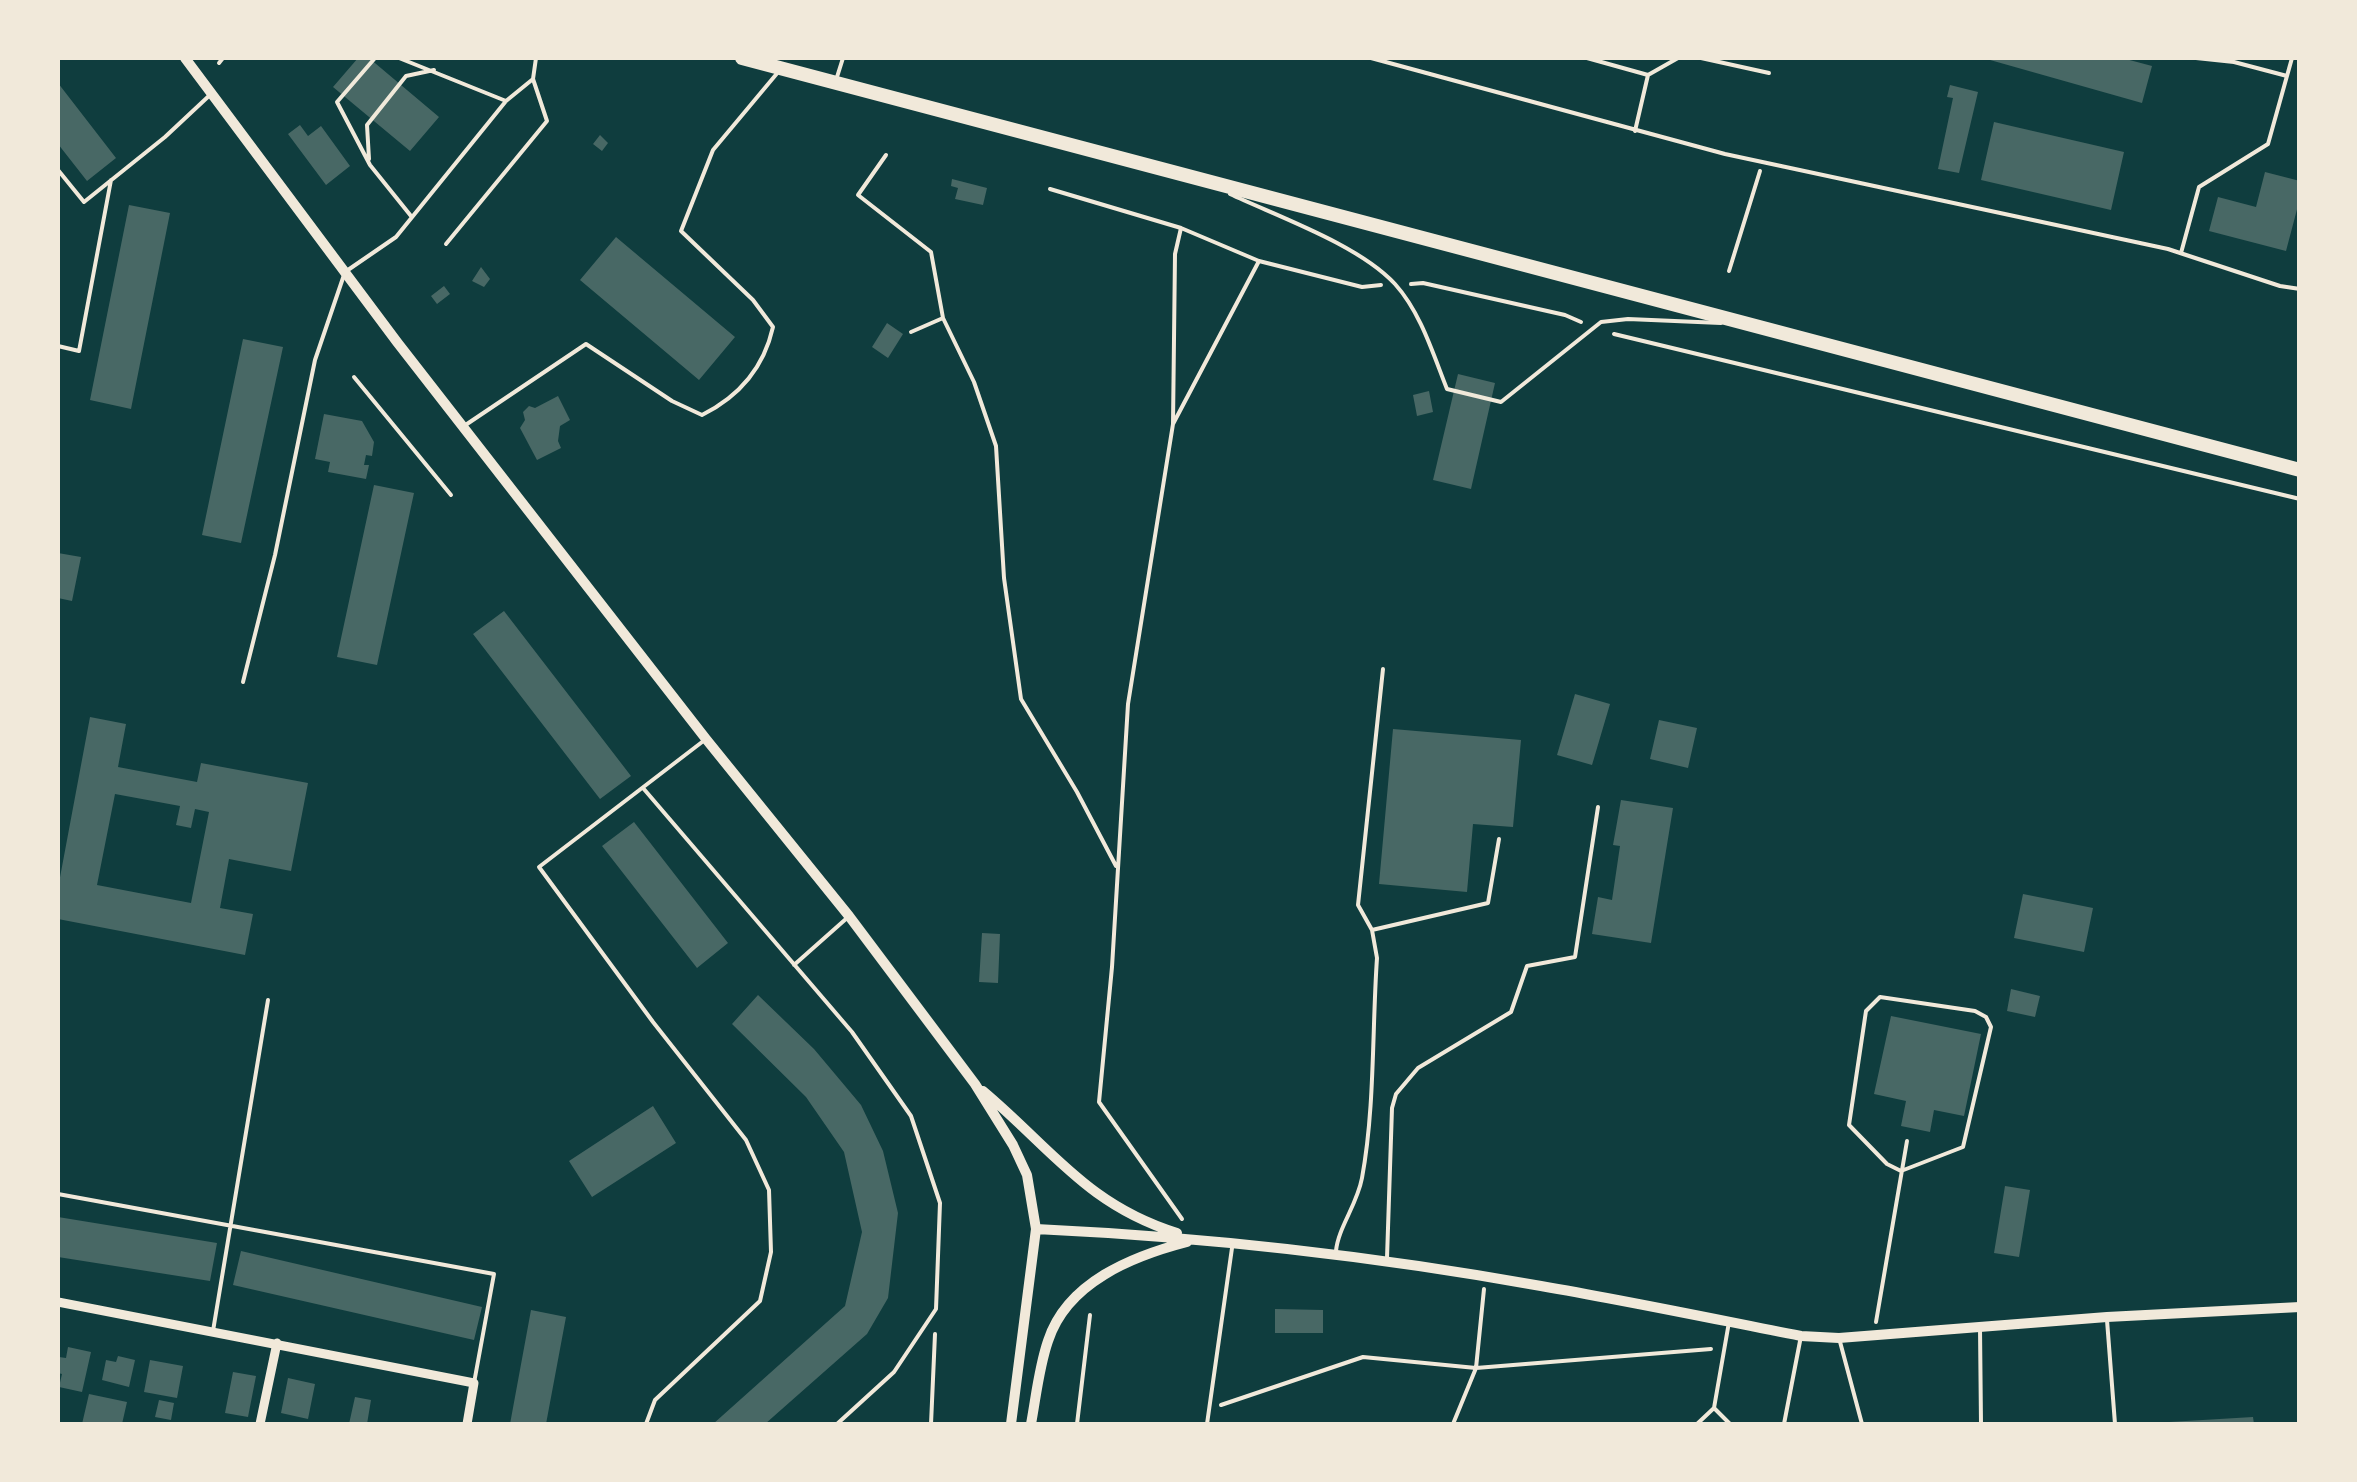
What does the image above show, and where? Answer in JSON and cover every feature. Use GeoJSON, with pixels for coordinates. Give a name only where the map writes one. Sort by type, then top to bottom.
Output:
{"type":"FeatureCollection","features":[{"type":"Feature","properties":{"kind":"main road"},"geometry":{"type":"LineString","coordinates":[[742,58],[2300,470]]}},
{"type":"Feature","properties":{"kind":"street"},"geometry":{"type":"LineString","coordinates":[[185,58],[706,739],[849,916],[975,1084],[1013,1145],[1027,1175],[1036,1229],[1011,1424]]}},
{"type":"Feature","properties":{"kind":"street"},"geometry":{"type":"LineString","coordinates":[[975,1084],[1020,1122],[1082,1185],[1152,1226],[1196,1239]]}},
{"type":"Feature","properties":{"kind":"street"},"geometry":{"type":"LineString","coordinates":[[1036,1229],[1196,1239],[1386,1262],[1485,1276],[1802,1336],[1874,1337],[2107,1317],[2300,1307]]}},
{"type":"Feature","properties":{"kind":"street"},"geometry":{"type":"LineString","coordinates":[[1031,1424],[1048,1339],[1080,1292],[1113,1268],[1155,1250],[1196,1239]]}},
{"type":"Feature","properties":{"kind":"street"},"geometry":{"type":"LineString","coordinates":[[58,1302],[474,1383],[467,1424]]}},
{"type":"Feature","properties":{"kind":"street"},"geometry":{"type":"LineString","coordinates":[[260,1424],[276,1343]]}},
{"type":"Feature","properties":{"kind":"lane"},"geometry":{"type":"LineString","coordinates":[[374,58],[337,102],[370,165],[413,218]]}},
{"type":"Feature","properties":{"kind":"lane"},"geometry":{"type":"LineString","coordinates":[[399,58],[506,102]]}},
{"type":"Feature","properties":{"kind":"lane"},"geometry":{"type":"LineString","coordinates":[[446,244],[547,121],[534,78],[536,58]]}},
{"type":"Feature","properties":{"kind":"lane"},"geometry":{"type":"LineString","coordinates":[[834,84],[842,58]]}},
{"type":"Feature","properties":{"kind":"lane"},"geometry":{"type":"LineString","coordinates":[[1371,58],[1763,164],[2168,248],[2300,289]]}},
{"type":"Feature","properties":{"kind":"lane"},"geometry":{"type":"LineString","coordinates":[[1587,58],[1648,75],[1678,58]]}},
{"type":"Feature","properties":{"kind":"lane"},"geometry":{"type":"LineString","coordinates":[[1701,58],[1769,73]]}},
{"type":"Feature","properties":{"kind":"lane"},"geometry":{"type":"LineString","coordinates":[[2196,58],[2234,62],[2287,76]]}},
{"type":"Feature","properties":{"kind":"lane"},"geometry":{"type":"LineString","coordinates":[[2181,254],[2198,187],[2268,144],[2292,58]]}},
{"type":"Feature","properties":{"kind":"lane"},"geometry":{"type":"LineString","coordinates":[[370,165],[367,125],[406,76],[434,70]]}},
{"type":"Feature","properties":{"kind":"lane"},"geometry":{"type":"LineString","coordinates":[[464,426],[586,344],[672,401],[702,415],[729,402],[766,354],[774,326],[753,300],[681,231],[713,150],[780,70]]}},
{"type":"Feature","properties":{"kind":"lane"},"geometry":{"type":"LineString","coordinates":[[1636,131],[1648,75]]}},
{"type":"Feature","properties":{"kind":"lane"},"geometry":{"type":"LineString","coordinates":[[243,682],[275,555],[315,360],[345,272],[396,237],[506,102],[534,78]]}},
{"type":"Feature","properties":{"kind":"lane"},"geometry":{"type":"LineString","coordinates":[[58,170],[84,202],[166,137],[211,94]]}},
{"type":"Feature","properties":{"kind":"lane"},"geometry":{"type":"LineString","coordinates":[[1199,178],[1362,258],[1395,284],[1418,317],[1447,389],[1500,402],[1601,322],[1628,319],[1750,325]]}},
{"type":"Feature","properties":{"kind":"lane"},"geometry":{"type":"LineString","coordinates":[[58,346],[79,351],[112,180]]}},
{"type":"Feature","properties":{"kind":"lane"},"geometry":{"type":"LineString","coordinates":[[1335,1256],[1337,1238],[1357,1196],[1366,1147],[1376,958],[1372,930],[1358,904],[1383,669]]}},
{"type":"Feature","properties":{"kind":"lane"},"geometry":{"type":"LineString","coordinates":[[646,1424],[656,1400],[760,1301],[771,1252],[768,1190],[746,1140],[539,867],[706,739]]}},
{"type":"Feature","properties":{"kind":"lane"},"geometry":{"type":"LineString","coordinates":[[643,788],[852,1032],[911,1116],[940,1202],[936,1309],[894,1372],[837,1424]]}},
{"type":"Feature","properties":{"kind":"lane"},"geometry":{"type":"LineString","coordinates":[[1386,1262],[1392,1108],[1396,1094],[1418,1068],[1511,1012],[1527,966],[1575,957],[1598,807]]}},
{"type":"Feature","properties":{"kind":"lane"},"geometry":{"type":"LineString","coordinates":[[1372,930],[1488,903],[1499,839]]}},
{"type":"Feature","properties":{"kind":"lane"},"geometry":{"type":"LineString","coordinates":[[794,965],[849,916]]}},
{"type":"Feature","properties":{"kind":"lane"},"geometry":{"type":"LineString","coordinates":[[214,1331],[268,1000]]}},
{"type":"Feature","properties":{"kind":"lane"},"geometry":{"type":"LineString","coordinates":[[58,1194],[494,1274],[474,1383]]}},
{"type":"Feature","properties":{"kind":"lane"},"geometry":{"type":"LineString","coordinates":[[1207,1424],[1233,1243]]}},
{"type":"Feature","properties":{"kind":"lane"},"geometry":{"type":"LineString","coordinates":[[2107,1317],[2115,1424]]}},
{"type":"Feature","properties":{"kind":"lane"},"geometry":{"type":"LineString","coordinates":[[1697,1424],[1714,1408],[1729,1322]]}},
{"type":"Feature","properties":{"kind":"lane"},"geometry":{"type":"LineString","coordinates":[[1980,1328],[1981,1424]]}},
{"type":"Feature","properties":{"kind":"lane"},"geometry":{"type":"LineString","coordinates":[[1784,1424],[1802,1336]]}},
{"type":"Feature","properties":{"kind":"lane"},"geometry":{"type":"LineString","coordinates":[[1839,1338],[1862,1424]]}},
{"type":"Feature","properties":{"kind":"lane"},"geometry":{"type":"LineString","coordinates":[[1714,1408],[1728,1424]]}},
{"type":"Feature","properties":{"kind":"path"},"geometry":{"type":"LineString","coordinates":[[218,63],[224,58]]}},
{"type":"Feature","properties":{"kind":"path"},"geometry":{"type":"LineString","coordinates":[[886,155],[858,195],[931,252],[943,318],[974,382],[996,446],[1004,578],[1021,700],[1077,792],[1118,870]]}},
{"type":"Feature","properties":{"kind":"path"},"geometry":{"type":"LineString","coordinates":[[1729,271],[1763,164]]}},
{"type":"Feature","properties":{"kind":"path"},"geometry":{"type":"LineString","coordinates":[[1050,189],[1181,228],[1259,261],[1362,287],[1423,283],[1564,315],[1611,334],[2300,499]]}},
{"type":"Feature","properties":{"kind":"path"},"geometry":{"type":"LineString","coordinates":[[1181,228],[1175,254],[1173,424],[1128,704],[1099,1102],[1196,1239]]}},
{"type":"Feature","properties":{"kind":"path"},"geometry":{"type":"LineString","coordinates":[[1173,424],[1259,261]]}},
{"type":"Feature","properties":{"kind":"path"},"geometry":{"type":"LineString","coordinates":[[911,332],[943,318]]}},
{"type":"Feature","properties":{"kind":"path"},"geometry":{"type":"LineString","coordinates":[[354,378],[451,495]]}},
{"type":"Feature","properties":{"kind":"path"},"geometry":{"type":"LineString","coordinates":[[1880,997],[1976,1011],[1986,1018],[1990,1028],[1963,1148],[1901,1171],[1887,1164],[1849,1125],[1866,1011],[1880,997]]}},
{"type":"Feature","properties":{"kind":"path"},"geometry":{"type":"LineString","coordinates":[[1874,1337],[1907,1142]]}},
{"type":"Feature","properties":{"kind":"path"},"geometry":{"type":"LineString","coordinates":[[1453,1424],[1476,1368],[1485,1276]]}},
{"type":"Feature","properties":{"kind":"path"},"geometry":{"type":"LineString","coordinates":[[931,1424],[936,1309]]}},
{"type":"Feature","properties":{"kind":"path"},"geometry":{"type":"LineString","coordinates":[[1078,1424],[1090,1315]]}},
{"type":"Feature","properties":{"kind":"path"},"geometry":{"type":"LineString","coordinates":[[1209,1409],[1363,1357],[1476,1368],[1726,1347]]}},
{"type":"Feature","properties":{"kind":"building"},"geometry":{"type":"Polygon","coordinates":[[[358,58],[369,58],[439,117],[410,151],[333,87],[358,58]]]}},
{"type":"Feature","properties":{"kind":"building"},"geometry":{"type":"Polygon","coordinates":[[[1983,58],[2122,58],[2152,66],[2142,103],[1983,58]]]}},
{"type":"Feature","properties":{"kind":"building"},"geometry":{"type":"Polygon","coordinates":[[[58,83],[116,158],[87,181],[58,144],[58,83]]]}},
{"type":"Feature","properties":{"kind":"building"},"geometry":{"type":"Polygon","coordinates":[[[1950,85],[1978,92],[1959,173],[1938,169],[1953,98],[1947,97],[1950,85]]]}},
{"type":"Feature","properties":{"kind":"building"},"geometry":{"type":"Polygon","coordinates":[[[1994,122],[2124,152],[2111,210],[1981,180],[1994,122]]]}},
{"type":"Feature","properties":{"kind":"building"},"geometry":{"type":"Polygon","coordinates":[[[300,125],[308,136],[321,126],[350,166],[326,185],[288,134],[300,125]]]}},
{"type":"Feature","properties":{"kind":"building"},"geometry":{"type":"Polygon","coordinates":[[[600,135],[608,143],[602,151],[593,144],[600,135]]]}},
{"type":"Feature","properties":{"kind":"building"},"geometry":{"type":"Polygon","coordinates":[[[2265,172],[2300,181],[2300,198],[2286,251],[2209,231],[2218,197],[2256,207],[2265,172]]]}},
{"type":"Feature","properties":{"kind":"building"},"geometry":{"type":"Polygon","coordinates":[[[952,179],[987,188],[983,205],[955,199],[958,188],[951,186],[952,179]]]}},
{"type":"Feature","properties":{"kind":"building"},"geometry":{"type":"Polygon","coordinates":[[[129,205],[170,213],[131,409],[90,400],[129,205]]]}},
{"type":"Feature","properties":{"kind":"building"},"geometry":{"type":"Polygon","coordinates":[[[616,237],[735,337],[699,380],[580,280],[616,237]]]}},
{"type":"Feature","properties":{"kind":"building"},"geometry":{"type":"Polygon","coordinates":[[[481,267],[490,279],[484,287],[472,281],[481,267]]]}},
{"type":"Feature","properties":{"kind":"building"},"geometry":{"type":"Polygon","coordinates":[[[444,286],[450,294],[437,304],[431,296],[444,286]]]}},
{"type":"Feature","properties":{"kind":"building"},"geometry":{"type":"Polygon","coordinates":[[[887,323],[903,334],[888,358],[872,347],[887,323]]]}},
{"type":"Feature","properties":{"kind":"building"},"geometry":{"type":"Polygon","coordinates":[[[243,339],[283,347],[241,543],[202,535],[243,339]]]}},
{"type":"Feature","properties":{"kind":"building"},"geometry":{"type":"Polygon","coordinates":[[[1458,374],[1495,383],[1471,489],[1433,480],[1458,374]]]}},
{"type":"Feature","properties":{"kind":"building"},"geometry":{"type":"Polygon","coordinates":[[[1429,391],[1433,412],[1417,416],[1413,395],[1429,391]]]}},
{"type":"Feature","properties":{"kind":"building"},"geometry":{"type":"Polygon","coordinates":[[[558,396],[570,420],[560,426],[561,448],[537,460],[520,428],[525,420],[523,412],[558,396]]]}},
{"type":"Feature","properties":{"kind":"building"},"geometry":{"type":"Polygon","coordinates":[[[324,414],[362,421],[374,442],[372,456],[366,455],[366,479],[328,472],[330,462],[315,459],[324,414]]]}},
{"type":"Feature","properties":{"kind":"building"},"geometry":{"type":"Polygon","coordinates":[[[374,485],[414,493],[377,665],[337,657],[374,485]]]}},
{"type":"Feature","properties":{"kind":"building"},"geometry":{"type":"Polygon","coordinates":[[[58,553],[81,557],[72,601],[58,598],[58,553]]]}},
{"type":"Feature","properties":{"kind":"building"},"geometry":{"type":"Polygon","coordinates":[[[504,611],[631,776],[600,799],[473,634],[504,611]]]}},
{"type":"Feature","properties":{"kind":"building"},"geometry":{"type":"Polygon","coordinates":[[[1575,694],[1610,704],[1592,765],[1557,755],[1575,694]]]}},
{"type":"Feature","properties":{"kind":"building"},"geometry":{"type":"Polygon","coordinates":[[[90,717],[126,724],[118,767],[197,782],[201,763],[308,783],[291,871],[229,859],[220,908],[253,914],[245,955],[58,919],[58,888],[90,717]],[[115,794],[97,885],[191,903],[209,812],[195,809],[191,828],[176,825],[180,806],[115,794]]]}},
{"type":"Feature","properties":{"kind":"building"},"geometry":{"type":"Polygon","coordinates":[[[1659,720],[1697,728],[1688,768],[1650,759],[1659,720]]]}},
{"type":"Feature","properties":{"kind":"building"},"geometry":{"type":"Polygon","coordinates":[[[1393,729],[1521,740],[1513,827],[1473,824],[1467,892],[1379,884],[1393,729]]]}},
{"type":"Feature","properties":{"kind":"building"},"geometry":{"type":"Polygon","coordinates":[[[1621,800],[1673,808],[1651,943],[1592,934],[1598,897],[1612,900],[1620,846],[1613,845],[1621,800]]]}},
{"type":"Feature","properties":{"kind":"building"},"geometry":{"type":"Polygon","coordinates":[[[634,822],[728,943],[697,968],[602,846],[634,822]]]}},
{"type":"Feature","properties":{"kind":"building"},"geometry":{"type":"Polygon","coordinates":[[[2023,894],[2093,908],[2084,952],[2014,938],[2023,894]]]}},
{"type":"Feature","properties":{"kind":"building"},"geometry":{"type":"Polygon","coordinates":[[[982,933],[1000,934],[998,983],[979,982],[982,933]]]}},
{"type":"Feature","properties":{"kind":"building"},"geometry":{"type":"Polygon","coordinates":[[[2011,989],[2040,996],[2035,1017],[2007,1011],[2011,989]]]}},
{"type":"Feature","properties":{"kind":"building"},"geometry":{"type":"Polygon","coordinates":[[[758,995],[814,1049],[861,1105],[883,1151],[898,1213],[888,1298],[867,1334],[765,1424],[713,1424],[845,1306],[862,1232],[844,1152],[806,1097],[732,1024],[758,995]]]}},
{"type":"Feature","properties":{"kind":"building"},"geometry":{"type":"Polygon","coordinates":[[[1891,1016],[1981,1034],[1964,1116],[1934,1110],[1930,1132],[1901,1126],[1906,1101],[1874,1094],[1891,1016]]]}},
{"type":"Feature","properties":{"kind":"building"},"geometry":{"type":"Polygon","coordinates":[[[653,1106],[676,1143],[592,1197],[569,1161],[653,1106]]]}},
{"type":"Feature","properties":{"kind":"building"},"geometry":{"type":"Polygon","coordinates":[[[2005,1186],[2030,1190],[2019,1257],[1994,1253],[2005,1186]]]}},
{"type":"Feature","properties":{"kind":"building"},"geometry":{"type":"Polygon","coordinates":[[[58,1217],[217,1243],[210,1281],[58,1257],[58,1217]]]}},
{"type":"Feature","properties":{"kind":"building"},"geometry":{"type":"Polygon","coordinates":[[[241,1251],[482,1307],[474,1340],[233,1285],[241,1251]]]}},
{"type":"Feature","properties":{"kind":"building"},"geometry":{"type":"Polygon","coordinates":[[[1275,1309],[1323,1310],[1323,1333],[1275,1333],[1275,1309]]]}},
{"type":"Feature","properties":{"kind":"building"},"geometry":{"type":"Polygon","coordinates":[[[531,1310],[566,1317],[546,1424],[510,1424],[531,1310]]]}},
{"type":"Feature","properties":{"kind":"building"},"geometry":{"type":"Polygon","coordinates":[[[68,1347],[91,1352],[82,1392],[59,1387],[59,1357],[66,1358],[68,1347]]]}},
{"type":"Feature","properties":{"kind":"building"},"geometry":{"type":"Polygon","coordinates":[[[118,1356],[135,1360],[129,1387],[102,1380],[106,1360],[116,1362],[118,1356]]]}},
{"type":"Feature","properties":{"kind":"building"},"geometry":{"type":"Polygon","coordinates":[[[150,1360],[183,1366],[177,1398],[144,1392],[150,1360]]]}},
{"type":"Feature","properties":{"kind":"building"},"geometry":{"type":"Polygon","coordinates":[[[233,1372],[256,1376],[248,1417],[225,1413],[233,1372]]]}},
{"type":"Feature","properties":{"kind":"building"},"geometry":{"type":"Polygon","coordinates":[[[288,1378],[315,1384],[308,1419],[281,1413],[288,1378]]]}},
{"type":"Feature","properties":{"kind":"building"},"geometry":{"type":"Polygon","coordinates":[[[89,1394],[127,1402],[122,1424],[82,1424],[89,1394]]]}},
{"type":"Feature","properties":{"kind":"building"},"geometry":{"type":"Polygon","coordinates":[[[355,1397],[371,1400],[367,1424],[349,1424],[355,1397]]]}},
{"type":"Feature","properties":{"kind":"building"},"geometry":{"type":"Polygon","coordinates":[[[159,1400],[174,1403],[171,1420],[155,1417],[159,1400]]]}},
{"type":"Feature","properties":{"kind":"building"},"geometry":{"type":"Polygon","coordinates":[[[2253,1417],[2254,1424],[2169,1424],[2169,1422],[2253,1417]]]}}]}
